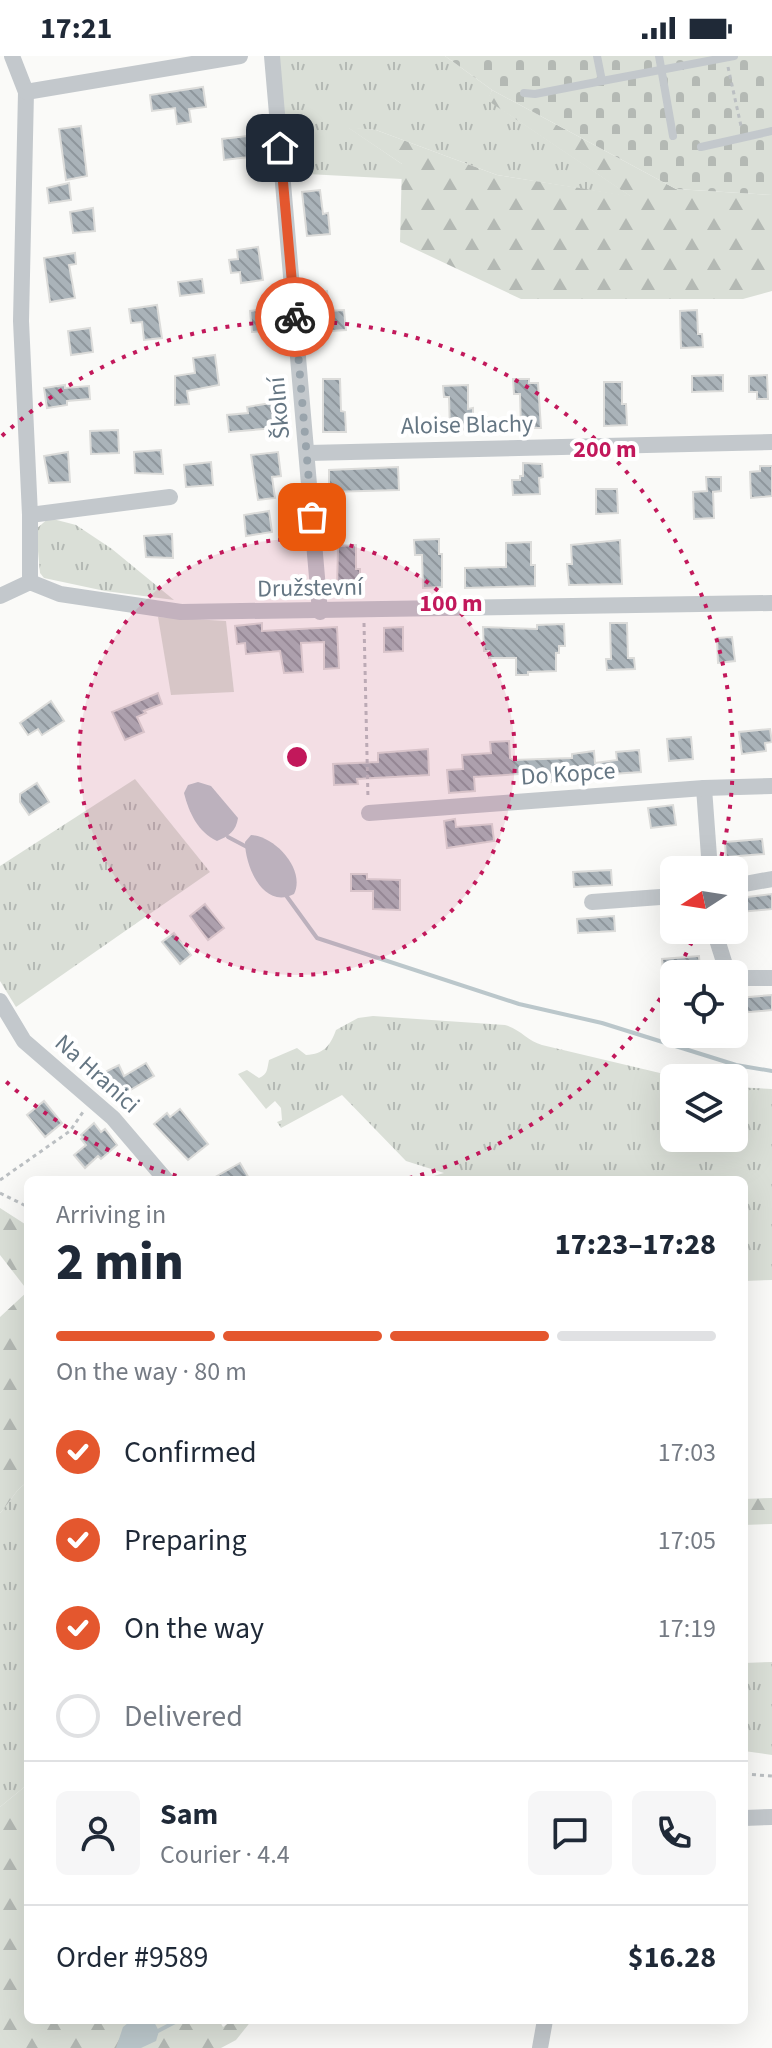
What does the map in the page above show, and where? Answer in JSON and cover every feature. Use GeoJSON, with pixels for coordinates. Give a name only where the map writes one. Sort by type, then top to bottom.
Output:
{"type":"FeatureCollection","features":[{"type":"Feature","properties":{"kind":"street"},"geometry":{"type":"LineString","coordinates":[[0,596],[30,582],[21,321],[26,92],[12,56]]}},
{"type":"Feature","properties":{"kind":"street"},"geometry":{"type":"LineString","coordinates":[[26,92],[240,56]]}},
{"type":"Feature","properties":{"kind":"street","name":"Školní"},"geometry":{"type":"LineString","coordinates":[[272,56],[320,612]]}},
{"type":"Feature","properties":{"kind":"street","name":"Aloise Blachy"},"geometry":{"type":"LineString","coordinates":[[308,453],[772,442]]}},
{"type":"Feature","properties":{"kind":"street"},"geometry":{"type":"LineString","coordinates":[[30,515],[170,497]]}},
{"type":"Feature","properties":{"kind":"street","name":"Družstevní"},"geometry":{"type":"LineString","coordinates":[[30,582],[60,594],[181,612],[772,603]]}},
{"type":"Feature","properties":{"kind":"street","name":"Do Kopce"},"geometry":{"type":"LineString","coordinates":[[369,813],[704,788],[772,786]]}},
{"type":"Feature","properties":{"kind":"street"},"geometry":{"type":"LineString","coordinates":[[704,788],[709,856]]}},
{"type":"Feature","properties":{"kind":"street"},"geometry":{"type":"LineString","coordinates":[[748,883],[772,879]]}},
{"type":"Feature","properties":{"kind":"street"},"geometry":{"type":"LineString","coordinates":[[592,902],[660,897]]}},
{"type":"Feature","properties":{"kind":"street"},"geometry":{"type":"LineString","coordinates":[[748,978],[772,978]]}},
{"type":"Feature","properties":{"kind":"street","name":"Na Hranici"},"geometry":{"type":"LineString","coordinates":[[0,1001],[24,1041],[113,1118],[163,1176]]}},
{"type":"Feature","properties":{"kind":"street"},"geometry":{"type":"LineString","coordinates":[[748,1818],[772,1817]]}},
{"type":"Feature","properties":{"kind":"street"},"geometry":{"type":"LineString","coordinates":[[540,2048],[544,2024]]}},
{"type":"Feature","properties":{"kind":"lane"},"geometry":{"type":"LineString","coordinates":[[597,56],[602,81]]}},
{"type":"Feature","properties":{"kind":"lane"},"geometry":{"type":"LineString","coordinates":[[659,56],[673,136]]}},
{"type":"Feature","properties":{"kind":"lane"},"geometry":{"type":"LineString","coordinates":[[524,93],[535,94],[662,72],[726,58]]}},
{"type":"Feature","properties":{"kind":"lane"},"geometry":{"type":"LineString","coordinates":[[701,147],[772,131]]}},
{"type":"Feature","properties":{"kind":"path"},"geometry":{"type":"LineString","coordinates":[[726,58],[743,138]]}},
{"type":"Feature","properties":{"kind":"path"},"geometry":{"type":"LineString","coordinates":[[364,611],[369,813]]}},
{"type":"Feature","properties":{"kind":"path"},"geometry":{"type":"LineString","coordinates":[[0,1180],[70,1131],[83,1115],[84,1093]]}},
{"type":"Feature","properties":{"kind":"path"},"geometry":{"type":"LineString","coordinates":[[0,1193],[24,1205]]}},
{"type":"Feature","properties":{"kind":"path"},"geometry":{"type":"LineString","coordinates":[[748,1774],[772,1776]]}},
{"type":"Feature","properties":{"kind":"green space"},"geometry":{"type":"Polygon","coordinates":[[[279,56],[445,56],[492,90],[488,100],[632,197],[497,175],[376,130],[349,128],[402,164],[402,179],[288,173],[279,56]]]}},
{"type":"Feature","properties":{"kind":"green space"},"geometry":{"type":"Polygon","coordinates":[[[445,56],[772,56],[772,195],[676,189],[492,90],[445,56]]]}},
{"type":"Feature","properties":{"kind":"green space"},"geometry":{"type":"Polygon","coordinates":[[[492,90],[676,189],[772,195],[772,291],[743,299],[521,299],[400,242],[402,164],[347,127],[376,130],[497,175],[630,196],[487,100],[492,90]]]}},
{"type":"Feature","properties":{"kind":"green space"},"geometry":{"type":"Polygon","coordinates":[[[49,518],[76,525],[112,549],[174,600],[105,591],[44,578],[40,573],[36,529],[49,518]]]}},
{"type":"Feature","properties":{"kind":"green space"},"geometry":{"type":"Polygon","coordinates":[[[158,617],[226,621],[234,692],[171,695],[158,617]]]}},
{"type":"Feature","properties":{"kind":"green space"},"geometry":{"type":"Polygon","coordinates":[[[135,779],[210,872],[16,1007],[0,981],[0,866],[135,779]]]}},
{"type":"Feature","properties":{"kind":"green space"},"geometry":{"type":"Polygon","coordinates":[[[373,1016],[505,1025],[542,1045],[660,1073],[660,1152],[748,1152],[748,1088],[772,1089],[772,1280],[748,1281],[748,1176],[434,1176],[444,1173],[406,1161],[342,1095],[281,1128],[277,1122],[282,1120],[281,1108],[275,1101],[266,1109],[238,1074],[247,1070],[259,1078],[266,1073],[269,1060],[297,1048],[306,1055],[322,1051],[329,1045],[336,1030],[358,1018],[373,1016]]]}},
{"type":"Feature","properties":{"kind":"green space"},"geometry":{"type":"Polygon","coordinates":[[[0,1208],[24,1223],[24,1286],[0,1255],[0,1208]]]}},
{"type":"Feature","properties":{"kind":"green space"},"geometry":{"type":"Polygon","coordinates":[[[24,1295],[24,1485],[0,1513],[0,1317],[24,1295]]]}},
{"type":"Feature","properties":{"kind":"green space"},"geometry":{"type":"Polygon","coordinates":[[[24,1485],[24,1787],[0,1807],[0,1513],[24,1485]]]}},
{"type":"Feature","properties":{"kind":"green space"},"geometry":{"type":"Polygon","coordinates":[[[772,1498],[772,1524],[748,1525],[748,1499],[772,1498]]]}},
{"type":"Feature","properties":{"kind":"green space"},"geometry":{"type":"Polygon","coordinates":[[[772,1662],[772,1755],[748,1752],[748,1663],[772,1662]]]}},
{"type":"Feature","properties":{"kind":"green space"},"geometry":{"type":"Polygon","coordinates":[[[24,1787],[24,2024],[221,2024],[223,2027],[227,2024],[249,2024],[236,2040],[221,2048],[0,2048],[0,1807],[24,1787]]]}},
{"type":"Feature","properties":{"kind":"shaded area"},"geometry":{"type":"Polygon","coordinates":[[[198,782],[211,786],[238,818],[231,832],[217,841],[200,827],[186,800],[184,793],[188,785],[198,782]]]}},
{"type":"Feature","properties":{"kind":"shaded area"},"geometry":{"type":"Polygon","coordinates":[[[251,835],[270,841],[286,856],[296,875],[294,894],[273,896],[258,883],[246,852],[245,842],[251,835]]]}},
{"type":"Feature","properties":{"kind":"shaded area"},"geometry":{"type":"Polygon","coordinates":[[[127,2024],[155,2024],[159,2031],[156,2041],[141,2048],[116,2048],[127,2024]]]}},
{"type":"Feature","properties":{"kind":"building"},"geometry":{"type":"Polygon","coordinates":[[[203,87],[206,107],[189,109],[191,122],[177,124],[175,108],[152,111],[150,95],[203,87]]]}},
{"type":"Feature","properties":{"kind":"building"},"geometry":{"type":"Polygon","coordinates":[[[81,126],[87,176],[66,180],[59,129],[81,126]]]}},
{"type":"Feature","properties":{"kind":"building"},"geometry":{"type":"Polygon","coordinates":[[[247,136],[249,157],[224,160],[222,139],[247,136]]]}},
{"type":"Feature","properties":{"kind":"building"},"geometry":{"type":"Polygon","coordinates":[[[69,183],[71,200],[49,203],[47,188],[69,183]]]}},
{"type":"Feature","properties":{"kind":"building"},"geometry":{"type":"Polygon","coordinates":[[[320,190],[323,214],[328,213],[330,234],[307,236],[302,192],[320,190]]]}},
{"type":"Feature","properties":{"kind":"building"},"geometry":{"type":"Polygon","coordinates":[[[93,208],[95,231],[73,233],[70,212],[93,208]]]}},
{"type":"Feature","properties":{"kind":"building"},"geometry":{"type":"Polygon","coordinates":[[[258,247],[263,280],[241,283],[240,272],[231,273],[229,260],[238,259],[237,250],[258,247]]]}},
{"type":"Feature","properties":{"kind":"building"},"geometry":{"type":"Polygon","coordinates":[[[75,253],[76,264],[69,265],[75,298],[50,302],[44,258],[75,253]]]}},
{"type":"Feature","properties":{"kind":"building"},"geometry":{"type":"Polygon","coordinates":[[[202,279],[204,293],[180,296],[178,282],[202,279]]]}},
{"type":"Feature","properties":{"kind":"building"},"geometry":{"type":"Polygon","coordinates":[[[327,291],[329,311],[344,310],[346,330],[314,332],[311,293],[327,291]]]}},
{"type":"Feature","properties":{"kind":"building"},"geometry":{"type":"Polygon","coordinates":[[[157,305],[162,338],[144,340],[142,322],[131,323],[129,309],[157,305]]]}},
{"type":"Feature","properties":{"kind":"building"},"geometry":{"type":"Polygon","coordinates":[[[274,309],[276,330],[252,332],[250,311],[274,309]]]}},
{"type":"Feature","properties":{"kind":"building"},"geometry":{"type":"Polygon","coordinates":[[[697,310],[698,334],[702,334],[703,347],[681,348],[680,311],[697,310]]]}},
{"type":"Feature","properties":{"kind":"building"},"geometry":{"type":"Polygon","coordinates":[[[90,328],[93,352],[71,355],[68,331],[90,328]]]}},
{"type":"Feature","properties":{"kind":"building"},"geometry":{"type":"Polygon","coordinates":[[[215,355],[219,385],[187,391],[189,404],[175,405],[175,376],[195,373],[193,358],[215,355]]]}},
{"type":"Feature","properties":{"kind":"building"},"geometry":{"type":"Polygon","coordinates":[[[723,375],[723,391],[692,392],[692,376],[723,375]]]}},
{"type":"Feature","properties":{"kind":"building"},"geometry":{"type":"Polygon","coordinates":[[[767,375],[768,399],[757,399],[757,392],[749,392],[749,376],[767,375]]]}},
{"type":"Feature","properties":{"kind":"building"},"geometry":{"type":"Polygon","coordinates":[[[323,379],[340,379],[341,411],[345,412],[346,432],[323,432],[323,379]]]}},
{"type":"Feature","properties":{"kind":"building"},"geometry":{"type":"Polygon","coordinates":[[[513,379],[529,379],[529,383],[538,383],[541,428],[521,428],[520,394],[514,394],[513,379]]]}},
{"type":"Feature","properties":{"kind":"building"},"geometry":{"type":"Polygon","coordinates":[[[604,382],[622,382],[622,404],[626,404],[627,425],[604,426],[604,382]]]}},
{"type":"Feature","properties":{"kind":"building"},"geometry":{"type":"Polygon","coordinates":[[[65,385],[65,388],[89,386],[90,399],[67,401],[67,405],[47,408],[44,388],[65,385]]]}},
{"type":"Feature","properties":{"kind":"building"},"geometry":{"type":"Polygon","coordinates":[[[468,385],[468,409],[473,408],[473,417],[487,417],[487,429],[450,430],[449,397],[444,397],[443,386],[468,385]]]}},
{"type":"Feature","properties":{"kind":"building"},"geometry":{"type":"Polygon","coordinates":[[[271,403],[275,428],[229,432],[227,415],[248,413],[247,407],[271,403]]]}},
{"type":"Feature","properties":{"kind":"building"},"geometry":{"type":"Polygon","coordinates":[[[118,430],[119,453],[91,454],[90,431],[118,430]]]}},
{"type":"Feature","properties":{"kind":"building"},"geometry":{"type":"Polygon","coordinates":[[[161,450],[163,474],[135,473],[134,452],[161,450]]]}},
{"type":"Feature","properties":{"kind":"building"},"geometry":{"type":"Polygon","coordinates":[[[68,452],[70,482],[49,483],[44,456],[68,452]]]}},
{"type":"Feature","properties":{"kind":"building"},"geometry":{"type":"Polygon","coordinates":[[[278,452],[281,476],[272,477],[275,498],[258,500],[251,455],[278,452]]]}},
{"type":"Feature","properties":{"kind":"building"},"geometry":{"type":"Polygon","coordinates":[[[211,462],[213,485],[186,487],[184,465],[211,462]]]}},
{"type":"Feature","properties":{"kind":"building"},"geometry":{"type":"Polygon","coordinates":[[[523,463],[542,464],[540,494],[513,495],[512,480],[520,480],[523,476],[523,463]]]}},
{"type":"Feature","properties":{"kind":"building"},"geometry":{"type":"Polygon","coordinates":[[[760,466],[772,466],[772,496],[751,498],[750,472],[760,471],[760,466]]]}},
{"type":"Feature","properties":{"kind":"building"},"geometry":{"type":"Polygon","coordinates":[[[398,467],[399,490],[329,492],[329,470],[398,467]]]}},
{"type":"Feature","properties":{"kind":"building"},"geometry":{"type":"Polygon","coordinates":[[[706,477],[721,477],[721,491],[713,492],[714,518],[694,519],[693,492],[707,491],[706,477]]]}},
{"type":"Feature","properties":{"kind":"building"},"geometry":{"type":"Polygon","coordinates":[[[596,489],[617,489],[618,513],[596,514],[596,489]]]}},
{"type":"Feature","properties":{"kind":"building"},"geometry":{"type":"Polygon","coordinates":[[[269,511],[272,532],[246,536],[244,515],[269,511]]]}},
{"type":"Feature","properties":{"kind":"building"},"geometry":{"type":"Polygon","coordinates":[[[172,534],[173,558],[146,557],[144,536],[172,534]]]}},
{"type":"Feature","properties":{"kind":"building"},"geometry":{"type":"Polygon","coordinates":[[[439,539],[442,587],[423,588],[422,555],[415,555],[414,540],[439,539]]]}},
{"type":"Feature","properties":{"kind":"building"},"geometry":{"type":"Polygon","coordinates":[[[620,540],[622,584],[569,585],[567,564],[572,564],[571,545],[620,540]]]}},
{"type":"Feature","properties":{"kind":"building"},"geometry":{"type":"Polygon","coordinates":[[[531,542],[535,586],[465,588],[465,568],[506,567],[506,543],[531,542]]]}},
{"type":"Feature","properties":{"kind":"building"},"geometry":{"type":"Polygon","coordinates":[[[356,545],[360,589],[337,590],[338,546],[356,545]]]}},
{"type":"Feature","properties":{"kind":"building"},"geometry":{"type":"Polygon","coordinates":[[[262,623],[262,631],[337,627],[339,668],[324,669],[324,642],[301,643],[303,672],[284,673],[280,651],[246,654],[245,643],[237,644],[235,626],[262,623]]]}},
{"type":"Feature","properties":{"kind":"building"},"geometry":{"type":"Polygon","coordinates":[[[610,623],[627,623],[628,658],[634,658],[635,669],[607,670],[606,659],[611,659],[610,623]]]}},
{"type":"Feature","properties":{"kind":"building"},"geometry":{"type":"Polygon","coordinates":[[[564,624],[565,646],[559,646],[559,653],[556,653],[556,671],[516,675],[516,658],[489,658],[489,651],[484,651],[483,627],[537,629],[537,625],[564,624]]]}},
{"type":"Feature","properties":{"kind":"building"},"geometry":{"type":"Polygon","coordinates":[[[403,627],[403,651],[384,652],[384,628],[403,627]]]}},
{"type":"Feature","properties":{"kind":"building"},"geometry":{"type":"Polygon","coordinates":[[[732,637],[735,661],[718,663],[717,638],[732,637]]]}},
{"type":"Feature","properties":{"kind":"building"},"geometry":{"type":"Polygon","coordinates":[[[158,693],[162,704],[137,717],[144,732],[125,740],[112,712],[158,693]]]}},
{"type":"Feature","properties":{"kind":"building"},"geometry":{"type":"Polygon","coordinates":[[[51,701],[64,721],[42,735],[38,729],[28,735],[20,723],[51,701]]]}},
{"type":"Feature","properties":{"kind":"building"},"geometry":{"type":"Polygon","coordinates":[[[770,729],[772,742],[765,743],[766,751],[742,754],[739,732],[770,729]]]}},
{"type":"Feature","properties":{"kind":"building"},"geometry":{"type":"Polygon","coordinates":[[[691,737],[693,759],[669,761],[667,739],[691,737]]]}},
{"type":"Feature","properties":{"kind":"building"},"geometry":{"type":"Polygon","coordinates":[[[509,741],[510,758],[513,760],[572,758],[572,754],[594,751],[595,763],[617,760],[616,752],[639,750],[641,772],[543,783],[536,781],[535,773],[474,777],[475,791],[449,793],[447,770],[463,769],[462,755],[491,753],[490,742],[509,741]]]}},
{"type":"Feature","properties":{"kind":"building"},"geometry":{"type":"Polygon","coordinates":[[[428,749],[429,775],[357,779],[358,784],[334,785],[333,764],[378,762],[378,753],[428,749]]]}},
{"type":"Feature","properties":{"kind":"building"},"geometry":{"type":"Polygon","coordinates":[[[37,783],[49,802],[29,815],[20,802],[20,794],[37,783]]]}},
{"type":"Feature","properties":{"kind":"building"},"geometry":{"type":"Polygon","coordinates":[[[673,805],[676,825],[651,828],[648,808],[673,805]]]}},
{"type":"Feature","properties":{"kind":"building"},"geometry":{"type":"Polygon","coordinates":[[[455,819],[456,827],[492,824],[494,841],[447,848],[444,821],[455,819]]]}},
{"type":"Feature","properties":{"kind":"building"},"geometry":{"type":"Polygon","coordinates":[[[762,839],[764,854],[726,856],[725,842],[762,839]]]}},
{"type":"Feature","properties":{"kind":"building"},"geometry":{"type":"Polygon","coordinates":[[[611,870],[612,885],[574,887],[573,872],[611,870]]]}},
{"type":"Feature","properties":{"kind":"building"},"geometry":{"type":"Polygon","coordinates":[[[351,874],[367,874],[367,879],[400,880],[400,910],[373,909],[373,891],[351,891],[351,874]]]}},
{"type":"Feature","properties":{"kind":"building"},"geometry":{"type":"Polygon","coordinates":[[[772,894],[772,909],[748,911],[748,897],[772,894]]]}},
{"type":"Feature","properties":{"kind":"building"},"geometry":{"type":"Polygon","coordinates":[[[205,904],[224,928],[208,940],[190,916],[205,904]]]}},
{"type":"Feature","properties":{"kind":"building"},"geometry":{"type":"Polygon","coordinates":[[[614,916],[615,931],[578,933],[577,919],[614,916]]]}},
{"type":"Feature","properties":{"kind":"building"},"geometry":{"type":"Polygon","coordinates":[[[174,933],[191,955],[180,964],[162,942],[174,933]]]}},
{"type":"Feature","properties":{"kind":"building"},"geometry":{"type":"Polygon","coordinates":[[[699,956],[699,960],[662,960],[699,956]]]}},
{"type":"Feature","properties":{"kind":"building"},"geometry":{"type":"Polygon","coordinates":[[[772,995],[772,1010],[748,1012],[748,997],[772,995]]]}},
{"type":"Feature","properties":{"kind":"building"},"geometry":{"type":"Polygon","coordinates":[[[146,1063],[154,1076],[115,1099],[103,1073],[119,1065],[124,1076],[146,1063]]]}},
{"type":"Feature","properties":{"kind":"building"},"geometry":{"type":"Polygon","coordinates":[[[44,1101],[62,1123],[45,1137],[27,1115],[44,1101]]]}},
{"type":"Feature","properties":{"kind":"building"},"geometry":{"type":"Polygon","coordinates":[[[180,1109],[208,1144],[188,1160],[154,1124],[167,1113],[170,1117],[180,1109]]]}},
{"type":"Feature","properties":{"kind":"building"},"geometry":{"type":"Polygon","coordinates":[[[94,1123],[101,1132],[105,1129],[117,1145],[85,1168],[74,1155],[86,1145],[81,1135],[94,1123]]]}},
{"type":"Feature","properties":{"kind":"building"},"geometry":{"type":"Polygon","coordinates":[[[240,1163],[248,1176],[217,1176],[240,1163]]]}},
{"type":"Feature","properties":{"kind":"waterway"},"geometry":{"type":"LineString","coordinates":[[228,837],[247,847]]}},
{"type":"Feature","properties":{"kind":"waterway"},"geometry":{"type":"LineString","coordinates":[[285,894],[317,938],[519,1004],[602,1023],[736,1065],[772,1071]]}},
{"type":"Feature","properties":{"kind":"waterway"},"geometry":{"type":"LineString","coordinates":[[156,2032],[171,2024]]}},
{"type":"Feature","properties":{"kind":"way so far"},"geometry":{"type":"LineString","coordinates":[[295,317],[312,517]]}},
{"type":"Feature","properties":{"kind":"route"},"geometry":{"type":"LineString","coordinates":[[280,148],[295,317]]}}]}
